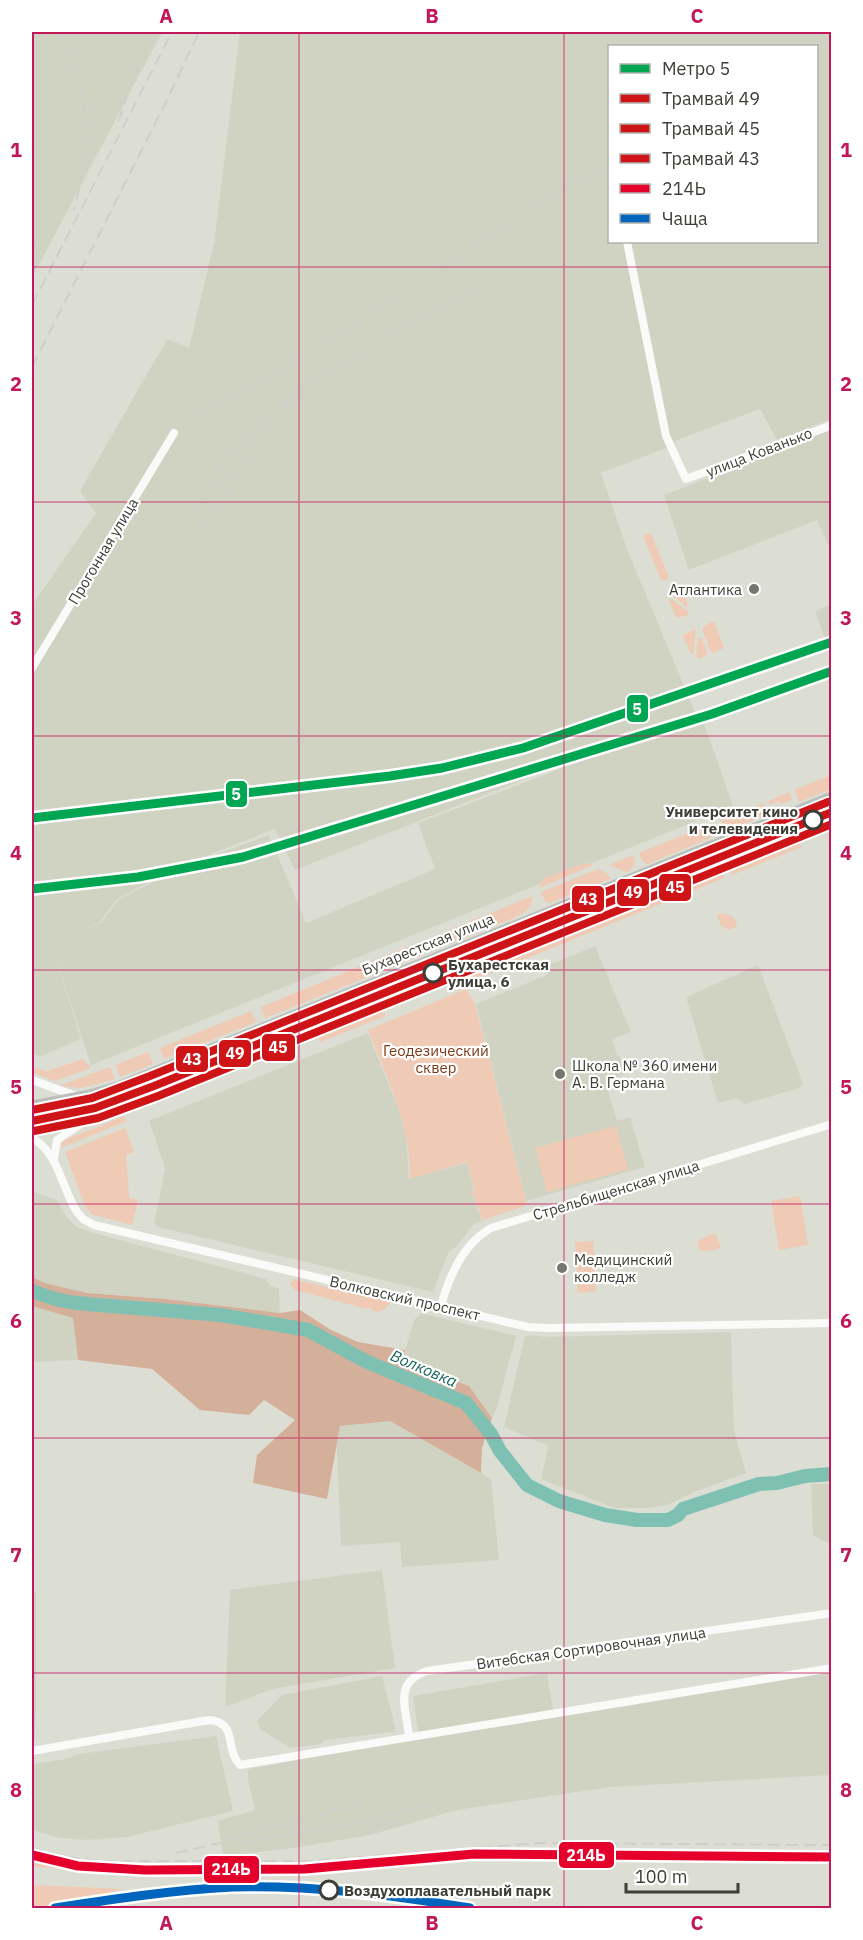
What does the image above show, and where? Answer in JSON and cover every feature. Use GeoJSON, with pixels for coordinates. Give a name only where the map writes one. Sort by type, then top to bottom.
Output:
{"type":"FeatureCollection","features":[{"type":"Feature","properties":{"kind":"main road","name":"Бухарестская улица"},"geometry":{"type":"LineString","coordinates":[[32,1105],[108,1089],[162,1069],[831,796]]}},
{"type":"Feature","properties":{"kind":"main road"},"geometry":{"type":"LineString","coordinates":[[32,1130],[86,1120],[126,1108],[831,823]]}},
{"type":"Feature","properties":{"kind":"street","name":"улица Кованько"},"geometry":{"type":"LineString","coordinates":[[627,243],[666,436],[686,479],[831,425]]}},
{"type":"Feature","properties":{"kind":"street","name":"Прогонная улица"},"geometry":{"type":"LineString","coordinates":[[32,668],[174,433]]}},
{"type":"Feature","properties":{"kind":"street"},"geometry":{"type":"LineString","coordinates":[[32,1080],[76,1096]]}},
{"type":"Feature","properties":{"kind":"street"},"geometry":{"type":"LineString","coordinates":[[54,1158],[57,1140],[86,1120]]}},
{"type":"Feature","properties":{"kind":"street","name":"Стрельбищенская улица"},"geometry":{"type":"LineString","coordinates":[[441,1306],[459,1259],[491,1228],[831,1124]]}},
{"type":"Feature","properties":{"kind":"street","name":"Волковский проспект"},"geometry":{"type":"LineString","coordinates":[[32,1138],[54,1158],[75,1209],[83,1219],[94,1225],[441,1306],[538,1328],[831,1323]]}},
{"type":"Feature","properties":{"kind":"street","name":"Витебская Сортировочная улица"},"geometry":{"type":"LineString","coordinates":[[409,1736],[405,1688],[411,1678],[427,1671],[831,1613]]}},
{"type":"Feature","properties":{"kind":"street"},"geometry":{"type":"LineString","coordinates":[[32,1751],[209,1720],[218,1721],[227,1729],[233,1753],[240,1765],[831,1668]]}},
{"type":"Feature","properties":{"kind":"shaded area"},"geometry":{"type":"Polygon","coordinates":[[[32,32],[162,32],[32,278],[32,32]]]}},
{"type":"Feature","properties":{"kind":"shaded area"},"geometry":{"type":"Polygon","coordinates":[[[240,32],[831,32],[831,419],[777,440],[760,409],[680,439],[666,448],[601,473],[627,549],[695,712],[295,870],[275,829],[180,866],[117,899],[101,921],[86,929],[102,922],[118,900],[181,867],[269,835],[306,923],[435,869],[418,823],[701,715],[733,806],[91,1065],[54,953],[81,1039],[41,1056],[32,1054],[32,605],[96,513],[80,491],[155,360],[168,339],[189,348],[214,243],[240,32]]]}},
{"type":"Feature","properties":{"kind":"shaded area"},"geometry":{"type":"Polygon","coordinates":[[[831,430],[831,551],[817,520],[689,570],[664,495],[831,430]]]}},
{"type":"Feature","properties":{"kind":"shaded area"},"geometry":{"type":"Polygon","coordinates":[[[831,604],[831,654],[815,612],[831,604]]]}},
{"type":"Feature","properties":{"kind":"shaded area","name":"Школа № 360 имени А. В. Германа"},"geometry":{"type":"Polygon","coordinates":[[[595,946],[631,1032],[612,1039],[617,1055],[621,1058],[625,1074],[605,1081],[617,1121],[630,1117],[645,1167],[526,1201],[476,1004],[547,975],[544,967],[595,946]]]}},
{"type":"Feature","properties":{"kind":"shaded area"},"geometry":{"type":"Polygon","coordinates":[[[758,965],[803,1083],[799,1088],[745,1104],[736,1098],[718,1103],[686,997],[758,965]]]}},
{"type":"Feature","properties":{"kind":"shaded area"},"geometry":{"type":"Polygon","coordinates":[[[368,1033],[406,1133],[409,1179],[467,1163],[474,1190],[471,1191],[482,1221],[474,1224],[456,1247],[449,1251],[433,1292],[158,1227],[154,1224],[165,1169],[149,1121],[368,1033]]]}},
{"type":"Feature","properties":{"kind":"shaded area"},"geometry":{"type":"Polygon","coordinates":[[[32,1191],[57,1200],[65,1215],[75,1226],[90,1232],[266,1279],[270,1286],[279,1288],[280,1313],[166,1299],[87,1293],[45,1283],[32,1277],[32,1191]]]}},
{"type":"Feature","properties":{"kind":"shaded area"},"geometry":{"type":"Polygon","coordinates":[[[32,1277],[45,1283],[87,1293],[166,1299],[280,1313],[300,1310],[331,1330],[358,1342],[405,1350],[402,1361],[469,1386],[492,1418],[482,1448],[481,1473],[390,1421],[340,1426],[327,1499],[253,1483],[257,1455],[295,1420],[264,1400],[249,1415],[200,1410],[152,1369],[78,1360],[73,1318],[32,1306],[32,1277]]]}},
{"type":"Feature","properties":{"kind":"shaded area"},"geometry":{"type":"Polygon","coordinates":[[[32,1306],[73,1318],[78,1360],[32,1362],[32,1306]]]}},
{"type":"Feature","properties":{"kind":"shaded area"},"geometry":{"type":"Polygon","coordinates":[[[421,1313],[516,1336],[496,1411],[492,1418],[469,1386],[402,1361],[414,1320],[421,1313]]]}},
{"type":"Feature","properties":{"kind":"shaded area"},"geometry":{"type":"Polygon","coordinates":[[[731,1332],[734,1431],[746,1473],[667,1505],[647,1508],[614,1508],[541,1479],[547,1445],[504,1427],[525,1336],[731,1332]]]}},
{"type":"Feature","properties":{"kind":"shaded area"},"geometry":{"type":"Polygon","coordinates":[[[335,1408],[390,1421],[491,1479],[499,1560],[402,1567],[400,1542],[341,1546],[335,1408]]]}},
{"type":"Feature","properties":{"kind":"shaded area"},"geometry":{"type":"Polygon","coordinates":[[[811,1484],[831,1484],[831,1545],[813,1535],[811,1484]]]}},
{"type":"Feature","properties":{"kind":"shaded area"},"geometry":{"type":"Polygon","coordinates":[[[382,1570],[395,1668],[272,1689],[225,1707],[230,1590],[382,1570]]]}},
{"type":"Feature","properties":{"kind":"shaded area"},"geometry":{"type":"Polygon","coordinates":[[[32,1592],[36,1592],[35,1740],[32,1740],[32,1592]]]}},
{"type":"Feature","properties":{"kind":"shaded area"},"geometry":{"type":"Polygon","coordinates":[[[831,1670],[831,1775],[610,1787],[457,1810],[370,1835],[294,1848],[223,1856],[218,1821],[255,1810],[248,1780],[248,1769],[419,1738],[413,1696],[547,1673],[554,1716],[831,1670]]]}},
{"type":"Feature","properties":{"kind":"shaded area"},"geometry":{"type":"Polygon","coordinates":[[[382,1676],[395,1726],[394,1732],[325,1740],[321,1744],[290,1748],[261,1730],[257,1721],[282,1695],[382,1676]]]}},
{"type":"Feature","properties":{"kind":"shaded area"},"geometry":{"type":"Polygon","coordinates":[[[216,1736],[233,1811],[127,1837],[87,1840],[60,1838],[32,1830],[32,1764],[66,1759],[79,1754],[216,1736]]]}},
{"type":"Feature","properties":{"kind":"green space"},"geometry":{"type":"Polygon","coordinates":[[[651,533],[669,578],[663,581],[643,536],[651,533]]]}},
{"type":"Feature","properties":{"kind":"green space"},"geometry":{"type":"Polygon","coordinates":[[[680,587],[683,589],[688,607],[671,593],[680,587]]]}},
{"type":"Feature","properties":{"kind":"green space"},"geometry":{"type":"Polygon","coordinates":[[[670,598],[688,611],[688,615],[676,618],[669,601],[670,598]]]}},
{"type":"Feature","properties":{"kind":"green space"},"geometry":{"type":"Polygon","coordinates":[[[712,622],[715,623],[724,648],[713,653],[702,629],[712,622]]]}},
{"type":"Feature","properties":{"kind":"green space"},"geometry":{"type":"Polygon","coordinates":[[[693,630],[696,631],[693,654],[683,635],[693,630]]]}},
{"type":"Feature","properties":{"kind":"green space"},"geometry":{"type":"Polygon","coordinates":[[[701,637],[708,654],[699,659],[696,657],[698,639],[701,637]]]}},
{"type":"Feature","properties":{"kind":"green space"},"geometry":{"type":"Polygon","coordinates":[[[831,775],[831,789],[799,802],[794,790],[831,775]]]}},
{"type":"Feature","properties":{"kind":"green space"},"geometry":{"type":"Polygon","coordinates":[[[789,792],[792,800],[781,804],[779,801],[770,805],[768,801],[789,792]]]}},
{"type":"Feature","properties":{"kind":"green space"},"geometry":{"type":"Polygon","coordinates":[[[764,803],[768,814],[728,831],[720,820],[764,803]]]}},
{"type":"Feature","properties":{"kind":"green space"},"geometry":{"type":"Polygon","coordinates":[[[713,823],[714,832],[710,838],[647,864],[642,860],[639,853],[713,823]]]}},
{"type":"Feature","properties":{"kind":"green space"},"geometry":{"type":"Polygon","coordinates":[[[800,843],[802,847],[732,875],[730,871],[800,843]]]}},
{"type":"Feature","properties":{"kind":"green space"},"geometry":{"type":"Polygon","coordinates":[[[633,855],[634,865],[627,872],[609,865],[633,855]]]}},
{"type":"Feature","properties":{"kind":"green space"},"geometry":{"type":"Polygon","coordinates":[[[585,863],[593,865],[539,888],[542,879],[585,863]]]}},
{"type":"Feature","properties":{"kind":"green space"},"geometry":{"type":"Polygon","coordinates":[[[598,869],[608,874],[610,879],[549,903],[545,901],[541,892],[598,869]]]}},
{"type":"Feature","properties":{"kind":"green space"},"geometry":{"type":"Polygon","coordinates":[[[722,874],[724,878],[459,986],[457,981],[722,874]]]}},
{"type":"Feature","properties":{"kind":"green space"},"geometry":{"type":"Polygon","coordinates":[[[532,896],[529,908],[513,918],[495,925],[486,915],[532,896]]]}},
{"type":"Feature","properties":{"kind":"green space"},"geometry":{"type":"Polygon","coordinates":[[[723,913],[733,917],[737,923],[736,927],[730,930],[721,926],[717,915],[723,913]]]}},
{"type":"Feature","properties":{"kind":"green space"},"geometry":{"type":"Polygon","coordinates":[[[480,917],[482,931],[449,944],[445,932],[480,917]]]}},
{"type":"Feature","properties":{"kind":"green space"},"geometry":{"type":"Polygon","coordinates":[[[441,934],[444,941],[417,952],[414,945],[441,934]]]}},
{"type":"Feature","properties":{"kind":"green space"},"geometry":{"type":"Polygon","coordinates":[[[409,946],[412,954],[382,966],[379,959],[409,946]]]}},
{"type":"Feature","properties":{"kind":"green space"},"geometry":{"type":"Polygon","coordinates":[[[375,960],[380,972],[265,1018],[261,1007],[375,960]]]}},
{"type":"Feature","properties":{"kind":"green space","name":"Геодезический сквер"},"geometry":{"type":"Polygon","coordinates":[[[466,989],[475,1004],[527,1205],[483,1220],[471,1191],[475,1190],[467,1162],[410,1179],[407,1140],[402,1121],[368,1030],[466,989]]]}},
{"type":"Feature","properties":{"kind":"green space"},"geometry":{"type":"Polygon","coordinates":[[[251,1011],[256,1022],[164,1059],[160,1048],[251,1011]]]}},
{"type":"Feature","properties":{"kind":"green space"},"geometry":{"type":"Polygon","coordinates":[[[384,1011],[386,1016],[320,1042],[319,1037],[384,1011]]]}},
{"type":"Feature","properties":{"kind":"green space"},"geometry":{"type":"Polygon","coordinates":[[[148,1052],[153,1064],[120,1077],[115,1065],[148,1052]]]}},
{"type":"Feature","properties":{"kind":"green space"},"geometry":{"type":"Polygon","coordinates":[[[83,1059],[91,1068],[54,1081],[34,1073],[35,1068],[48,1071],[83,1059]]]}},
{"type":"Feature","properties":{"kind":"green space"},"geometry":{"type":"Polygon","coordinates":[[[110,1067],[115,1079],[81,1088],[59,1086],[110,1067]]]}},
{"type":"Feature","properties":{"kind":"green space"},"geometry":{"type":"Polygon","coordinates":[[[124,1116],[127,1121],[63,1147],[61,1144],[65,1140],[124,1116]]]}},
{"type":"Feature","properties":{"kind":"green space"},"geometry":{"type":"Polygon","coordinates":[[[616,1126],[628,1169],[547,1192],[535,1148],[616,1126]]]}},
{"type":"Feature","properties":{"kind":"green space"},"geometry":{"type":"Polygon","coordinates":[[[125,1128],[134,1152],[126,1155],[129,1198],[138,1200],[132,1225],[91,1214],[85,1206],[65,1152],[125,1128]]]}},
{"type":"Feature","properties":{"kind":"green space"},"geometry":{"type":"Polygon","coordinates":[[[800,1196],[808,1245],[779,1250],[771,1201],[800,1196]]]}},
{"type":"Feature","properties":{"kind":"green space"},"geometry":{"type":"Polygon","coordinates":[[[715,1233],[721,1247],[716,1250],[700,1251],[697,1241],[715,1233]]]}},
{"type":"Feature","properties":{"kind":"green space"},"geometry":{"type":"Polygon","coordinates":[[[593,1241],[596,1291],[578,1293],[575,1242],[593,1241]]]}},
{"type":"Feature","properties":{"kind":"green space"},"geometry":{"type":"Polygon","coordinates":[[[293,1279],[390,1303],[384,1310],[377,1312],[371,1308],[367,1307],[367,1309],[295,1290],[290,1285],[293,1279]]]}},
{"type":"Feature","properties":{"kind":"green space"},"geometry":{"type":"Polygon","coordinates":[[[32,1858],[70,1868],[32,1867],[32,1858]]]}},
{"type":"Feature","properties":{"kind":"green space"},"geometry":{"type":"Polygon","coordinates":[[[32,1885],[124,1889],[70,1902],[32,1908],[32,1885]]]}},
{"type":"Feature","properties":{"kind":"waterway","name":"Волковка"},"geometry":{"type":"LineString","coordinates":[[32,1291],[75,1303],[221,1315],[308,1330],[365,1361],[466,1403],[527,1485],[559,1501],[605,1515],[637,1520],[668,1520],[678,1515],[683,1509],[759,1484],[832,1474]]}},
{"type":"Feature","properties":{"kind":"railway"},"geometry":{"type":"LineString","coordinates":[[60,32],[78,77],[86,119],[84,162],[74,210]]}},
{"type":"Feature","properties":{"kind":"railway"},"geometry":{"type":"LineString","coordinates":[[118,122],[138,65],[143,32]]}},
{"type":"Feature","properties":{"kind":"railway"},"geometry":{"type":"LineString","coordinates":[[32,305],[172,32]]}},
{"type":"Feature","properties":{"kind":"railway"},"geometry":{"type":"LineString","coordinates":[[32,367],[199,32]]}},
{"type":"Feature","properties":{"kind":"railway"},"geometry":{"type":"LineString","coordinates":[[195,417],[298,360],[596,168]]}},
{"type":"Feature","properties":{"kind":"railway"},"geometry":{"type":"LineString","coordinates":[[32,252],[39,234]]}},
{"type":"Feature","properties":{"kind":"railway"},"geometry":{"type":"LineString","coordinates":[[190,516],[238,443],[264,418],[319,378],[488,277]]}},
{"type":"Feature","properties":{"kind":"railway"},"geometry":{"type":"LineString","coordinates":[[203,528],[260,436],[276,415]]}},
{"type":"Feature","properties":{"kind":"railway"},"geometry":{"type":"LineString","coordinates":[[176,1853],[220,1843],[363,1802]]}},
{"type":"Feature","properties":{"kind":"railway"},"geometry":{"type":"LineString","coordinates":[[243,1843],[364,1821],[440,1802]]}},
{"type":"Feature","properties":{"kind":"railway"},"geometry":{"type":"LineString","coordinates":[[368,1828],[401,1822]]}},
{"type":"Feature","properties":{"kind":"railway"},"geometry":{"type":"LineString","coordinates":[[32,1848],[68,1857],[104,1861],[309,1861],[540,1843],[832,1845]]}},
{"type":"Feature","properties":{"kind":"metro line","name":"5"},"geometry":{"type":"LineString","coordinates":[[32,818],[442,768],[523,748],[832,642]]}},
{"type":"Feature","properties":{"kind":"metro line","name":"5"},"geometry":{"type":"LineString","coordinates":[[32,889],[138,877],[243,857],[712,714],[832,671]]}},
{"type":"Feature","properties":{"kind":"tram line","name":"43"},"geometry":{"type":"LineString","coordinates":[[32,1110],[92,1098],[150,1076],[828,802]]}},
{"type":"Feature","properties":{"kind":"tram line","name":"49"},"geometry":{"type":"LineString","coordinates":[[32,1121],[95,1108],[154,1086],[832,812]]}},
{"type":"Feature","properties":{"kind":"tram line","name":"45"},"geometry":{"type":"LineString","coordinates":[[34,1131],[98,1118],[158,1096],[832,824]]}},
{"type":"Feature","properties":{"kind":"transit line","name":"214Ь"},"geometry":{"type":"LineString","coordinates":[[32,1855],[78,1866],[145,1870],[305,1869],[474,1854],[832,1857]]}},
{"type":"Feature","properties":{"kind":"transit line","name":"Чаща"},"geometry":{"type":"LineString","coordinates":[[55,1908],[188,1890],[233,1887],[352,1892],[470,1908]]}},
{"type":"Feature","properties":{"kind":"place","name":"Атлантика"},"geometry":{"type":"Point","coordinates":[754,589]}},
{"type":"Feature","properties":{"kind":"place","name":"Университет кино и телевидения"},"geometry":{"type":"Point","coordinates":[813,820]}},
{"type":"Feature","properties":{"kind":"place","name":"Бухарестская улица, 6"},"geometry":{"type":"Point","coordinates":[433,973]}},
{"type":"Feature","properties":{"kind":"place","name":"Школа № 360 имени А. В. Германа"},"geometry":{"type":"Point","coordinates":[560,1074]}},
{"type":"Feature","properties":{"kind":"place","name":"Медицинский колледж"},"geometry":{"type":"Point","coordinates":[562,1268]}},
{"type":"Feature","properties":{"kind":"place","name":"Воздухоплавательный парк"},"geometry":{"type":"Point","coordinates":[329,1890]}}]}
